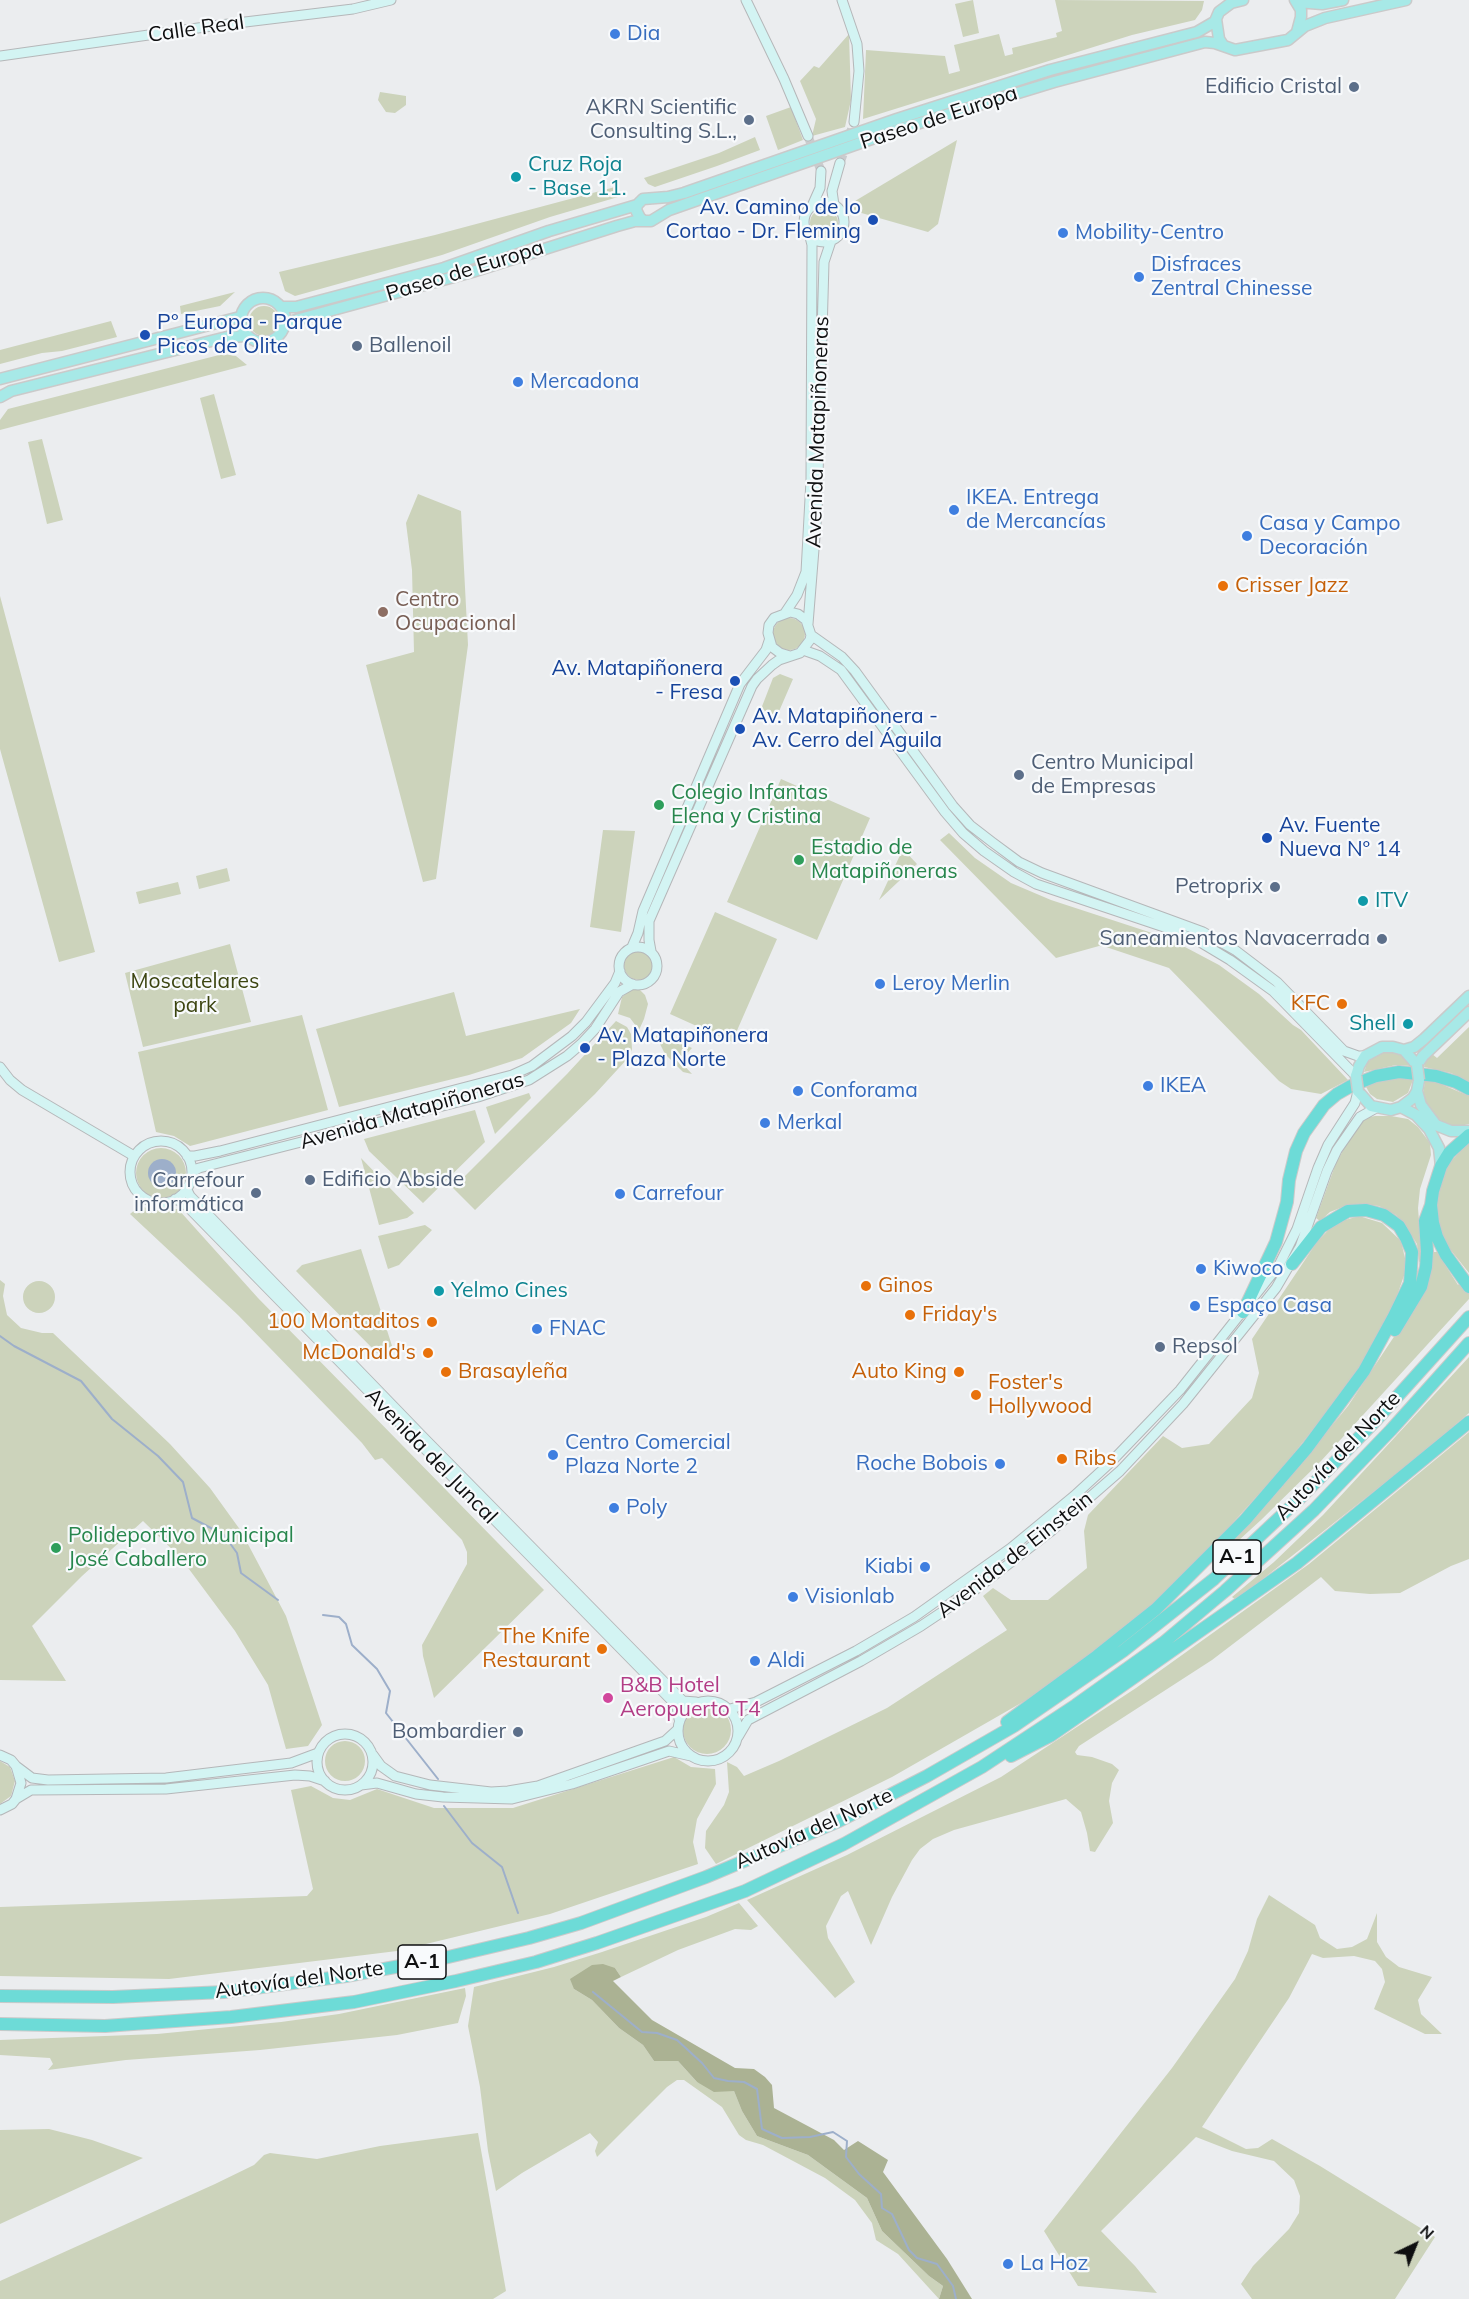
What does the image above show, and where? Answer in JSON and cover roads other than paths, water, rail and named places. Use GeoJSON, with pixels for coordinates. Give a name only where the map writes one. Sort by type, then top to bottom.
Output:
{"type":"FeatureCollection","features":[{"type":"Feature","properties":{"kind":"highway"},"geometry":{"type":"LineString","coordinates":[[1243,1312],[1276,1242],[1287,1202],[1289,1180],[1296,1151],[1304,1133],[1324,1106],[1337,1094],[1351,1086],[1399,1072],[1436,1076],[1469,1089]]}},
{"type":"Feature","properties":{"kind":"highway"},"geometry":{"type":"LineString","coordinates":[[1469,1133],[1441,1166],[1431,1205],[1432,1223],[1437,1238],[1458,1274],[1469,1287]]}},
{"type":"Feature","properties":{"kind":"highway"},"geometry":{"type":"LineString","coordinates":[[968,1753],[1156,1608],[1252,1511],[1307,1448],[1364,1371],[1382,1351],[1421,1287],[1427,1251],[1425,1221],[1431,1205]]}},
{"type":"Feature","properties":{"kind":"highway"},"geometry":{"type":"LineString","coordinates":[[1292,1264],[1321,1227],[1348,1211],[1366,1210],[1384,1215],[1398,1226],[1407,1238],[1412,1252],[1410,1283],[1364,1371]]}},
{"type":"Feature","properties":{"kind":"highway","name":"Autovía del Norte"},"geometry":{"type":"LineString","coordinates":[[0,1995],[113,1996],[224,1992],[346,1976],[444,1958],[581,1923],[706,1877],[839,1821],[1014,1726],[1123,1651],[1214,1579],[1299,1499],[1377,1419],[1469,1317]]}},
{"type":"Feature","properties":{"kind":"highway","name":"Autovía del Norte"},"geometry":{"type":"LineString","coordinates":[[0,2024],[105,2026],[231,2017],[354,2002],[536,1962],[745,1891],[844,1844],[982,1767],[1126,1670],[1225,1591],[1314,1510],[1391,1430],[1469,1343]]}},
{"type":"Feature","properties":{"kind":"highway"},"geometry":{"type":"LineString","coordinates":[[982,1767],[1050,1736],[1297,1563],[1469,1422]]}},
{"type":"Feature","properties":{"kind":"highway"},"geometry":{"type":"LineString","coordinates":[[0,1987],[65,1989],[113,1996]]}},
{"type":"Feature","properties":{"kind":"highway"},"geometry":{"type":"LineString","coordinates":[[0,2029],[17,2025]]}},
{"type":"Feature","properties":{"kind":"main road","name":"Paseo de Europa"},"geometry":{"type":"LineString","coordinates":[[654,199],[684,193],[897,119],[1050,70],[1197,32],[1216,21],[1219,12],[1225,7],[1243,0]]}},
{"type":"Feature","properties":{"kind":"main road"},"geometry":{"type":"LineString","coordinates":[[1297,32],[1301,17],[1296,1],[1322,4],[1343,0]]}},
{"type":"Feature","properties":{"kind":"main road"},"geometry":{"type":"LineString","coordinates":[[1297,32],[1310,23],[1325,18],[1406,0]]}},
{"type":"Feature","properties":{"kind":"main road"},"geometry":{"type":"LineString","coordinates":[[1216,21],[1219,39],[1223,45]]}},
{"type":"Feature","properties":{"kind":"main road","name":"Paseo de Europa"},"geometry":{"type":"LineString","coordinates":[[659,215],[900,129],[1054,82],[1205,42],[1242,50],[1288,40],[1297,32]]}},
{"type":"Feature","properties":{"kind":"main road"},"geometry":{"type":"LineString","coordinates":[[643,199],[654,199],[660,206],[659,215],[651,221],[644,221],[638,214],[637,205],[643,199]]}},
{"type":"Feature","properties":{"kind":"main road","name":"Paseo de Europa"},"geometry":{"type":"LineString","coordinates":[[281,308],[296,307],[444,268],[549,231],[637,205]]}},
{"type":"Feature","properties":{"kind":"main road","name":"Paseo de Europa"},"geometry":{"type":"LineString","coordinates":[[285,323],[472,272],[587,234],[634,221],[644,221]]}},
{"type":"Feature","properties":{"kind":"main road"},"geometry":{"type":"LineString","coordinates":[[0,398],[11,391],[227,337],[247,336],[260,342],[268,341],[278,336],[285,323],[285,315],[281,308],[270,299],[259,298],[248,303],[240,317],[240,325],[247,336]]}},
{"type":"Feature","properties":{"kind":"main road"},"geometry":{"type":"LineString","coordinates":[[0,379],[240,317]]}},
{"type":"Feature","properties":{"kind":"main road"},"geometry":{"type":"LineString","coordinates":[[1418,1085],[1407,1103],[1401,1107],[1391,1110],[1376,1108],[1367,1102],[1358,1091],[1356,1076],[1365,1056],[1382,1047],[1404,1050],[1413,1047],[1469,996]]}},
{"type":"Feature","properties":{"kind":"main road"},"geometry":{"type":"LineString","coordinates":[[1469,1012],[1423,1056],[1417,1065],[1421,1105],[1436,1125],[1451,1131],[1469,1133]]}},
{"type":"Feature","properties":{"kind":"main road"},"geometry":{"type":"LineString","coordinates":[[1404,1050],[1417,1065]]}},
{"type":"Feature","properties":{"kind":"main road"},"geometry":{"type":"LineString","coordinates":[[1401,1107],[1416,1115],[1430,1129],[1439,1148],[1441,1166]]}},
{"type":"Feature","properties":{"kind":"street","name":"Calle Real"},"geometry":{"type":"LineString","coordinates":[[0,56],[353,9],[391,0]]}},
{"type":"Feature","properties":{"kind":"street"},"geometry":{"type":"LineString","coordinates":[[842,0],[857,44],[858,97],[854,122]]}},
{"type":"Feature","properties":{"kind":"street"},"geometry":{"type":"LineString","coordinates":[[746,1],[784,79],[808,136]]}},
{"type":"Feature","properties":{"kind":"street"},"geometry":{"type":"LineString","coordinates":[[834,205],[832,192],[840,164]]}},
{"type":"Feature","properties":{"kind":"street"},"geometry":{"type":"LineString","coordinates":[[812,206],[826,202],[834,205],[840,211],[844,222],[840,233],[831,241],[822,243],[810,237],[803,224],[805,215],[820,188],[821,171]]}},
{"type":"Feature","properties":{"kind":"street","name":"Avenida Matapiñoneras"},"geometry":{"type":"LineString","coordinates":[[785,613],[797,595],[806,572],[811,480],[813,304],[810,237]]}},
{"type":"Feature","properties":{"kind":"street","name":"Avenida Matapiñoneras"},"geometry":{"type":"LineString","coordinates":[[808,624],[817,512],[824,262],[831,241]]}},
{"type":"Feature","properties":{"kind":"street"},"geometry":{"type":"LineString","coordinates":[[785,613],[798,614],[808,624],[811,635],[803,650],[779,660],[752,686],[650,921],[651,951],[658,961],[656,974],[648,983],[633,984],[623,977],[620,971],[621,957],[632,947],[643,911],[740,684],[766,650],[769,641],[769,625],[774,618],[785,613]]}},
{"type":"Feature","properties":{"kind":"street"},"geometry":{"type":"LineString","coordinates":[[811,635],[842,657],[855,671],[953,806],[970,825],[992,842],[1019,862],[1042,873],[1203,932],[1235,950],[1277,982],[1344,1051],[1365,1056]]}},
{"type":"Feature","properties":{"kind":"street"},"geometry":{"type":"LineString","coordinates":[[769,641],[776,651],[789,656]]}},
{"type":"Feature","properties":{"kind":"street"},"geometry":{"type":"LineString","coordinates":[[803,650],[820,656],[841,670],[945,812],[963,833],[984,851],[1036,884],[1167,928],[1200,942],[1230,960],[1273,991],[1356,1076]]}},
{"type":"Feature","properties":{"kind":"street"},"geometry":{"type":"LineString","coordinates":[[632,947],[642,946],[651,951]]}},
{"type":"Feature","properties":{"kind":"street","name":"Avenida Matapiñoneras"},"geometry":{"type":"LineString","coordinates":[[187,1155],[195,1156],[220,1151],[512,1075],[532,1066],[572,1036],[586,1022],[615,983],[620,971]]}},
{"type":"Feature","properties":{"kind":"street","name":"Avenida Matapiñoneras"},"geometry":{"type":"LineString","coordinates":[[192,1172],[199,1168],[478,1097],[529,1080],[567,1056],[581,1044],[595,1029],[619,993],[633,984]]}},
{"type":"Feature","properties":{"kind":"street"},"geometry":{"type":"LineString","coordinates":[[0,1067],[22,1090],[132,1159]]}},
{"type":"Feature","properties":{"kind":"street"},"geometry":{"type":"LineString","coordinates":[[0,1075],[13,1090],[132,1159]]}},
{"type":"Feature","properties":{"kind":"street","name":"Avenida de Einstein"},"geometry":{"type":"LineString","coordinates":[[730,1709],[756,1702],[856,1651],[923,1611],[1011,1548],[1074,1496],[1138,1435],[1180,1390],[1279,1265],[1298,1229],[1328,1145],[1355,1103],[1358,1091]]}},
{"type":"Feature","properties":{"kind":"street","name":"Avenida de Einstein"},"geometry":{"type":"LineString","coordinates":[[738,1737],[748,1720],[861,1661],[957,1602],[1019,1557],[1120,1471],[1183,1404],[1270,1297],[1292,1264],[1300,1247],[1327,1171],[1337,1150],[1360,1117],[1376,1108]]}},
{"type":"Feature","properties":{"kind":"street"},"geometry":{"type":"LineString","coordinates":[[166,1141],[177,1145],[187,1155],[192,1172],[186,1188],[175,1199],[166,1203],[158,1203],[149,1201],[136,1192],[130,1179],[132,1159],[142,1147],[153,1142],[166,1141]]}},
{"type":"Feature","properties":{"kind":"street","name":"Avenida del Juncal"},"geometry":{"type":"LineString","coordinates":[[186,1188],[190,1196],[387,1400],[683,1701],[696,1702]]}},
{"type":"Feature","properties":{"kind":"street","name":"Avenida del Juncal"},"geometry":{"type":"LineString","coordinates":[[175,1199],[184,1203],[677,1707],[679,1719]]}},
{"type":"Feature","properties":{"kind":"street"},"geometry":{"type":"LineString","coordinates":[[0,1810],[31,1790],[166,1789],[295,1775],[310,1776],[339,1789],[377,1783],[416,1794],[443,1797],[512,1798],[572,1784],[669,1751],[706,1761],[723,1758],[730,1752],[738,1737],[736,1717],[730,1709],[714,1701],[696,1702],[689,1706],[679,1719],[677,1730],[679,1740],[691,1756]]}},
{"type":"Feature","properties":{"kind":"street"},"geometry":{"type":"LineString","coordinates":[[325,1781],[317,1765],[318,1753],[325,1741],[339,1734],[346,1733],[363,1739],[381,1766],[395,1776],[430,1785],[499,1791],[538,1786],[574,1774],[665,1742],[677,1730]]}},
{"type":"Feature","properties":{"kind":"street"},"geometry":{"type":"LineString","coordinates":[[0,1755],[32,1778],[48,1780],[166,1778],[291,1763],[318,1753]]}},
{"type":"Feature","properties":{"kind":"street"},"geometry":{"type":"LineString","coordinates":[[361,1785],[372,1772],[373,1755]]}},
{"type":"Feature","properties":{"kind":"street"},"geometry":{"type":"LineString","coordinates":[[16,1766],[21,1783],[16,1799]]}},
{"type":"Feature","properties":{"kind":"water"},"geometry":{"type":"Polygon","coordinates":[[[162,1159],[172,1163],[176,1173],[172,1183],[162,1187],[152,1183],[148,1173],[152,1163],[162,1159]]]}},
{"type":"Feature","properties":{"kind":"waterway"},"geometry":{"type":"LineString","coordinates":[[0,1336],[14,1346],[81,1381],[112,1419],[158,1456],[183,1482],[192,1518],[224,1535],[237,1553],[241,1573],[278,1600]]}},
{"type":"Feature","properties":{"kind":"waterway"},"geometry":{"type":"LineString","coordinates":[[323,1615],[339,1617],[346,1624],[352,1645],[377,1669],[390,1691],[386,1713],[438,1779]]}},
{"type":"Feature","properties":{"kind":"waterway"},"geometry":{"type":"LineString","coordinates":[[444,1806],[472,1843],[502,1867],[518,1913]]}},
{"type":"Feature","properties":{"kind":"waterway"},"geometry":{"type":"LineString","coordinates":[[593,1992],[642,2032],[657,2033],[677,2040],[702,2063],[714,2078],[744,2082],[757,2089],[762,2129],[782,2138],[810,2137],[833,2132],[847,2141],[846,2157],[859,2174],[881,2194],[882,2208],[892,2214],[909,2250],[917,2258],[937,2264],[953,2286],[956,2299]]}},
{"type":"Feature","properties":{"kind":"tunnel"},"geometry":{"type":"LineString","coordinates":[[840,163],[854,122]]}},
{"type":"Feature","properties":{"kind":"tunnel"},"geometry":{"type":"LineString","coordinates":[[808,136],[821,171]]}},
{"type":"Feature","properties":{"kind":"place","name":"Dia"},"geometry":{"type":"Point","coordinates":[615,34]}},
{"type":"Feature","properties":{"kind":"place","name":"Edificio Cristal"},"geometry":{"type":"Point","coordinates":[1354,87]}},
{"type":"Feature","properties":{"kind":"place","name":"AKRN Scientific Consulting S.L.,"},"geometry":{"type":"Point","coordinates":[749,120]}},
{"type":"Feature","properties":{"kind":"place","name":"Cruz Roja - Base 11."},"geometry":{"type":"Point","coordinates":[516,177]}},
{"type":"Feature","properties":{"kind":"place","name":"Av. Camino de lo Cortao - Dr. Fleming"},"geometry":{"type":"Point","coordinates":[873,220]}},
{"type":"Feature","properties":{"kind":"place","name":"Mobility-Centro"},"geometry":{"type":"Point","coordinates":[1063,233]}},
{"type":"Feature","properties":{"kind":"place","name":"Disfraces Zentral Chinesse"},"geometry":{"type":"Point","coordinates":[1139,277]}},
{"type":"Feature","properties":{"kind":"place","name":"Pº Europa - Parque Picos de Olite"},"geometry":{"type":"Point","coordinates":[145,335]}},
{"type":"Feature","properties":{"kind":"place","name":"Ballenoil"},"geometry":{"type":"Point","coordinates":[357,346]}},
{"type":"Feature","properties":{"kind":"place","name":"Mercadona"},"geometry":{"type":"Point","coordinates":[518,382]}},
{"type":"Feature","properties":{"kind":"place","name":"IKEA. Entrega de Mercancías"},"geometry":{"type":"Point","coordinates":[954,510]}},
{"type":"Feature","properties":{"kind":"place","name":"Casa y Campo Decoración"},"geometry":{"type":"Point","coordinates":[1247,536]}},
{"type":"Feature","properties":{"kind":"place","name":"Crisser Jazz"},"geometry":{"type":"Point","coordinates":[1223,586]}},
{"type":"Feature","properties":{"kind":"place","name":"Centro Ocupacional"},"geometry":{"type":"Point","coordinates":[383,612]}},
{"type":"Feature","properties":{"kind":"place","name":"Av. Matapiñonera - Fresa"},"geometry":{"type":"Point","coordinates":[735,681]}},
{"type":"Feature","properties":{"kind":"place","name":"Av. Matapiñonera - Av. Cerro del Águila"},"geometry":{"type":"Point","coordinates":[740,729]}},
{"type":"Feature","properties":{"kind":"place","name":"Centro Municipal de Empresas"},"geometry":{"type":"Point","coordinates":[1019,775]}},
{"type":"Feature","properties":{"kind":"place","name":"Colegio Infantas Elena y Cristina"},"geometry":{"type":"Point","coordinates":[659,805]}},
{"type":"Feature","properties":{"kind":"place","name":"Av. Fuente Nueva Nº 14"},"geometry":{"type":"Point","coordinates":[1267,838]}},
{"type":"Feature","properties":{"kind":"place","name":"Estadio de Matapiñoneras"},"geometry":{"type":"Point","coordinates":[799,860]}},
{"type":"Feature","properties":{"kind":"place","name":"Petroprix"},"geometry":{"type":"Point","coordinates":[1275,887]}},
{"type":"Feature","properties":{"kind":"place","name":"ITV"},"geometry":{"type":"Point","coordinates":[1363,901]}},
{"type":"Feature","properties":{"kind":"place","name":"Saneamientos Navacerrada"},"geometry":{"type":"Point","coordinates":[1382,939]}},
{"type":"Feature","properties":{"kind":"place","name":"Leroy Merlin"},"geometry":{"type":"Point","coordinates":[880,984]}},
{"type":"Feature","properties":{"kind":"place","name":"KFC"},"geometry":{"type":"Point","coordinates":[1342,1004]}},
{"type":"Feature","properties":{"kind":"place","name":"Shell"},"geometry":{"type":"Point","coordinates":[1408,1024]}},
{"type":"Feature","properties":{"kind":"place","name":"Av. Matapiñonera - Plaza Norte"},"geometry":{"type":"Point","coordinates":[585,1048]}},
{"type":"Feature","properties":{"kind":"place","name":"IKEA"},"geometry":{"type":"Point","coordinates":[1148,1086]}},
{"type":"Feature","properties":{"kind":"place","name":"Conforama"},"geometry":{"type":"Point","coordinates":[798,1091]}},
{"type":"Feature","properties":{"kind":"place","name":"Merkal"},"geometry":{"type":"Point","coordinates":[765,1123]}},
{"type":"Feature","properties":{"kind":"place","name":"Edificio Abside"},"geometry":{"type":"Point","coordinates":[310,1180]}},
{"type":"Feature","properties":{"kind":"place","name":"Carrefour informática"},"geometry":{"type":"Point","coordinates":[256,1193]}},
{"type":"Feature","properties":{"kind":"place","name":"Carrefour"},"geometry":{"type":"Point","coordinates":[620,1194]}},
{"type":"Feature","properties":{"kind":"place","name":"Kiwoco"},"geometry":{"type":"Point","coordinates":[1201,1269]}},
{"type":"Feature","properties":{"kind":"place","name":"Ginos"},"geometry":{"type":"Point","coordinates":[866,1286]}},
{"type":"Feature","properties":{"kind":"place","name":"Yelmo Cines"},"geometry":{"type":"Point","coordinates":[439,1291]}},
{"type":"Feature","properties":{"kind":"place","name":"Espaço Casa"},"geometry":{"type":"Point","coordinates":[1195,1306]}},
{"type":"Feature","properties":{"kind":"place","name":"Friday's"},"geometry":{"type":"Point","coordinates":[910,1315]}},
{"type":"Feature","properties":{"kind":"place","name":"100 Montaditos"},"geometry":{"type":"Point","coordinates":[432,1322]}},
{"type":"Feature","properties":{"kind":"place","name":"FNAC"},"geometry":{"type":"Point","coordinates":[537,1329]}},
{"type":"Feature","properties":{"kind":"place","name":"Repsol"},"geometry":{"type":"Point","coordinates":[1160,1347]}},
{"type":"Feature","properties":{"kind":"place","name":"McDonald's"},"geometry":{"type":"Point","coordinates":[428,1353]}},
{"type":"Feature","properties":{"kind":"place","name":"Brasayleña"},"geometry":{"type":"Point","coordinates":[446,1372]}},
{"type":"Feature","properties":{"kind":"place","name":"Auto King"},"geometry":{"type":"Point","coordinates":[959,1372]}},
{"type":"Feature","properties":{"kind":"place","name":"Foster's Hollywood"},"geometry":{"type":"Point","coordinates":[976,1395]}},
{"type":"Feature","properties":{"kind":"place","name":"Centro Comercial Plaza Norte 2"},"geometry":{"type":"Point","coordinates":[553,1455]}},
{"type":"Feature","properties":{"kind":"place","name":"Ribs"},"geometry":{"type":"Point","coordinates":[1062,1459]}},
{"type":"Feature","properties":{"kind":"place","name":"Roche Bobois"},"geometry":{"type":"Point","coordinates":[1000,1464]}},
{"type":"Feature","properties":{"kind":"place","name":"Poly"},"geometry":{"type":"Point","coordinates":[614,1508]}},
{"type":"Feature","properties":{"kind":"place","name":"Polideportivo Municipal José Caballero"},"geometry":{"type":"Point","coordinates":[56,1548]}},
{"type":"Feature","properties":{"kind":"place","name":"Kiabi"},"geometry":{"type":"Point","coordinates":[925,1567]}},
{"type":"Feature","properties":{"kind":"place","name":"Visionlab"},"geometry":{"type":"Point","coordinates":[793,1597]}},
{"type":"Feature","properties":{"kind":"place","name":"The Knife Restaurant"},"geometry":{"type":"Point","coordinates":[602,1649]}},
{"type":"Feature","properties":{"kind":"place","name":"Aldi"},"geometry":{"type":"Point","coordinates":[755,1661]}},
{"type":"Feature","properties":{"kind":"place","name":"B&B Hotel Aeropuerto T4"},"geometry":{"type":"Point","coordinates":[608,1698]}},
{"type":"Feature","properties":{"kind":"place","name":"Bombardier"},"geometry":{"type":"Point","coordinates":[518,1732]}},
{"type":"Feature","properties":{"kind":"place","name":"La Hoz"},"geometry":{"type":"Point","coordinates":[1008,2264]}},
{"type":"Feature","properties":{"kind":"park label","name":"Moscatelares park"},"geometry":{"type":"Point","coordinates":[195,994]}}]}
